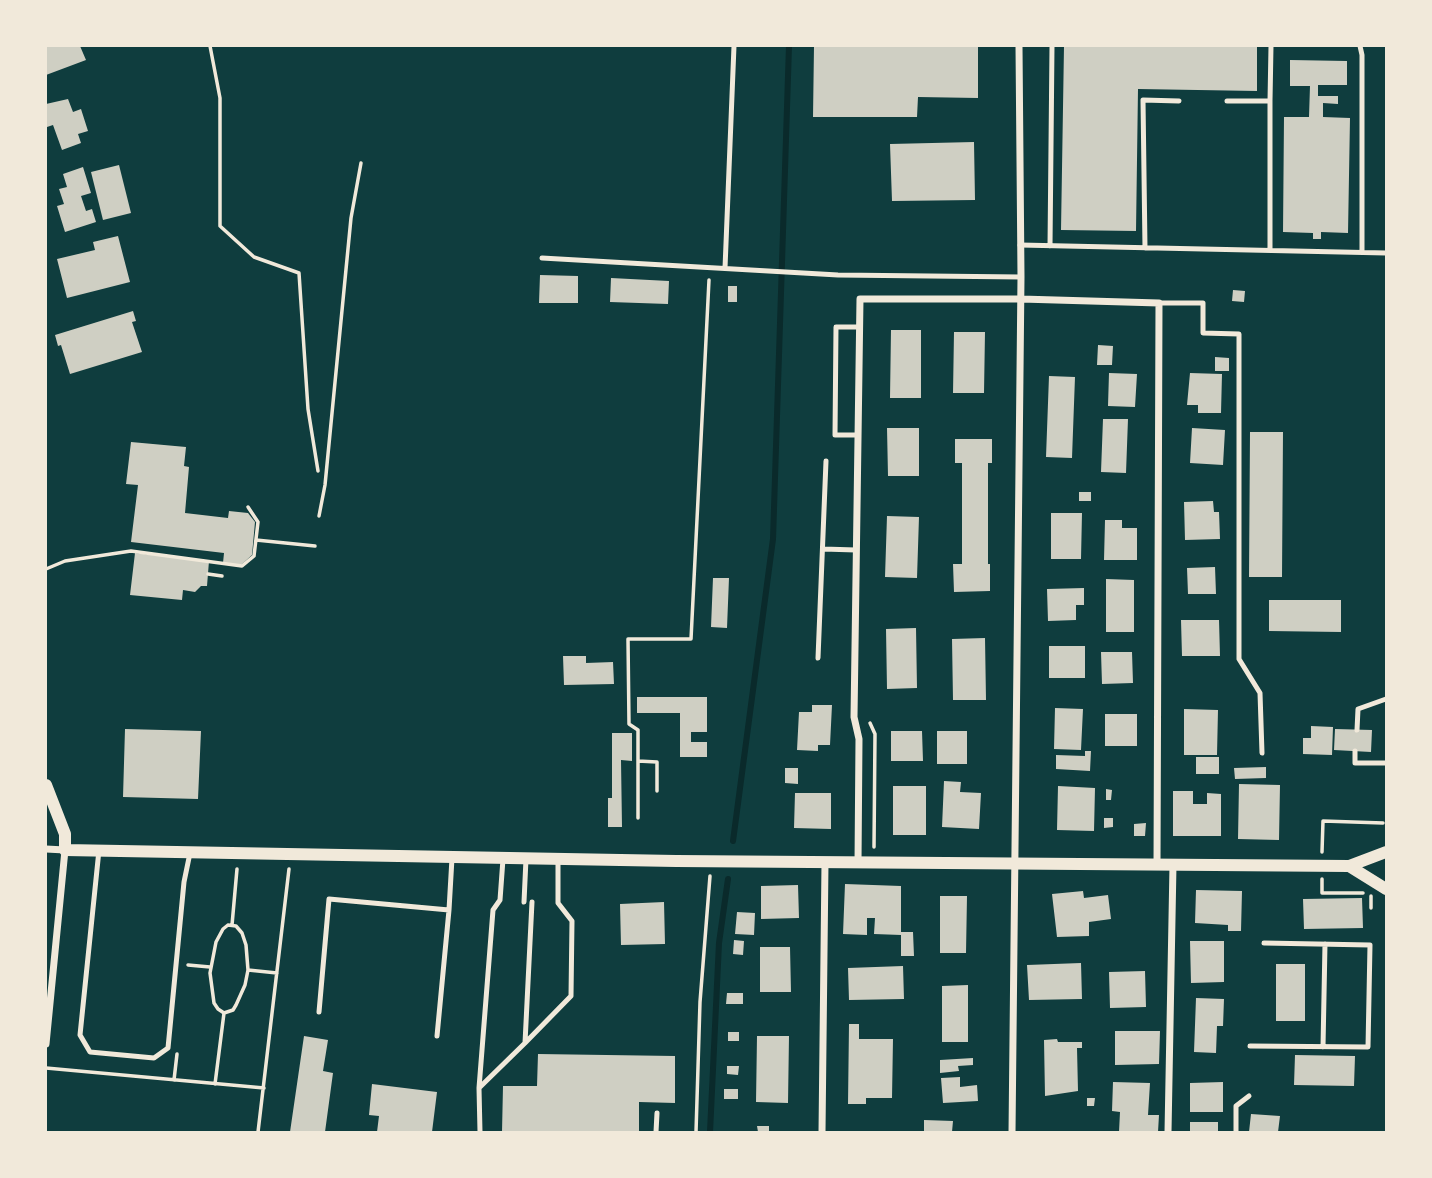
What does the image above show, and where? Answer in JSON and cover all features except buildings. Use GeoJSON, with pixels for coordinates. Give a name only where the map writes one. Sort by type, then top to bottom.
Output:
{"type":"FeatureCollection","features":[{"type":"Feature","properties":{"kind":"street"},"geometry":{"type":"LineString","coordinates":[[1012,1132],[1021,299],[1019,46]]}},
{"type":"Feature","properties":{"kind":"street"},"geometry":{"type":"LineString","coordinates":[[858,863],[859,739],[854,718],[860,299],[1021,299],[1159,303],[1157,865]]}},
{"type":"Feature","properties":{"kind":"street"},"geometry":{"type":"LineString","coordinates":[[46,785],[65,834],[46,1044]]}},
{"type":"Feature","properties":{"kind":"street"},"geometry":{"type":"LineString","coordinates":[[46,849],[503,859],[1349,866],[1387,852]]}},
{"type":"Feature","properties":{"kind":"street"},"geometry":{"type":"LineString","coordinates":[[822,1132],[825,863]]}},
{"type":"Feature","properties":{"kind":"street"},"geometry":{"type":"LineString","coordinates":[[1168,1132],[1173,865]]}},
{"type":"Feature","properties":{"kind":"street"},"geometry":{"type":"LineString","coordinates":[[1349,866],[1387,889]]}},
{"type":"Feature","properties":{"kind":"lane"},"geometry":{"type":"LineString","coordinates":[[725,268],[734,46]]}},
{"type":"Feature","properties":{"kind":"lane"},"geometry":{"type":"LineString","coordinates":[[1050,246],[1052,46]]}},
{"type":"Feature","properties":{"kind":"lane"},"geometry":{"type":"LineString","coordinates":[[1270,250],[1271,46]]}},
{"type":"Feature","properties":{"kind":"lane"},"geometry":{"type":"LineString","coordinates":[[1360,46],[1363,55],[1362,252]]}},
{"type":"Feature","properties":{"kind":"lane"},"geometry":{"type":"LineString","coordinates":[[1145,248],[1143,100],[1179,101]]}},
{"type":"Feature","properties":{"kind":"lane"},"geometry":{"type":"LineString","coordinates":[[1227,101],[1270,101]]}},
{"type":"Feature","properties":{"kind":"lane"},"geometry":{"type":"LineString","coordinates":[[1020,245],[1387,253]]}},
{"type":"Feature","properties":{"kind":"lane"},"geometry":{"type":"LineString","coordinates":[[542,258],[795,272],[1021,277]]}},
{"type":"Feature","properties":{"kind":"lane"},"geometry":{"type":"LineString","coordinates":[[1159,303],[1203,303],[1203,334],[1239,334],[1239,659],[1260,694],[1262,753]]}},
{"type":"Feature","properties":{"kind":"lane"},"geometry":{"type":"LineString","coordinates":[[858,435],[835,435],[836,327],[859,327]]}},
{"type":"Feature","properties":{"kind":"lane"},"geometry":{"type":"LineString","coordinates":[[818,658],[826,461]]}},
{"type":"Feature","properties":{"kind":"lane"},"geometry":{"type":"LineString","coordinates":[[823,549],[856,550]]}},
{"type":"Feature","properties":{"kind":"lane"},"geometry":{"type":"LineString","coordinates":[[1357,730],[1358,709],[1387,699]]}},
{"type":"Feature","properties":{"kind":"lane"},"geometry":{"type":"LineString","coordinates":[[1355,751],[1354,763],[1387,762]]}},
{"type":"Feature","properties":{"kind":"lane"},"geometry":{"type":"LineString","coordinates":[[99,850],[80,1035],[90,1052],[154,1058],[168,1048],[184,882],[190,853]]}},
{"type":"Feature","properties":{"kind":"lane"},"geometry":{"type":"LineString","coordinates":[[437,1036],[452,858]]}},
{"type":"Feature","properties":{"kind":"lane"},"geometry":{"type":"LineString","coordinates":[[480,1132],[480,1088],[494,910],[500,900],[503,859]]}},
{"type":"Feature","properties":{"kind":"lane"},"geometry":{"type":"LineString","coordinates":[[524,902],[526,859]]}},
{"type":"Feature","properties":{"kind":"lane"},"geometry":{"type":"LineString","coordinates":[[480,1088],[571,996],[572,921],[558,903],[558,859]]}},
{"type":"Feature","properties":{"kind":"lane"},"geometry":{"type":"LineString","coordinates":[[319,1012],[329,899],[449,910]]}},
{"type":"Feature","properties":{"kind":"lane"},"geometry":{"type":"LineString","coordinates":[[525,1043],[532,902]]}},
{"type":"Feature","properties":{"kind":"lane"},"geometry":{"type":"LineString","coordinates":[[1250,1046],[1368,1048],[1370,945],[1264,943]]}},
{"type":"Feature","properties":{"kind":"lane"},"geometry":{"type":"LineString","coordinates":[[1323,1047],[1325,944]]}},
{"type":"Feature","properties":{"kind":"lane"},"geometry":{"type":"LineString","coordinates":[[1236,1132],[1236,1106],[1249,1096]]}},
{"type":"Feature","properties":{"kind":"lane"},"geometry":{"type":"LineString","coordinates":[[656,1132],[657,1113]]}},
{"type":"Feature","properties":{"kind":"path"},"geometry":{"type":"LineString","coordinates":[[210,46],[220,98],[220,226],[254,257],[299,273],[308,409],[318,471]]}},
{"type":"Feature","properties":{"kind":"path"},"geometry":{"type":"LineString","coordinates":[[319,516],[325,485],[351,218],[361,163]]}},
{"type":"Feature","properties":{"kind":"path"},"geometry":{"type":"LineString","coordinates":[[638,818],[638,730],[629,724],[628,639],[691,639],[709,268]]}},
{"type":"Feature","properties":{"kind":"path"},"geometry":{"type":"LineString","coordinates":[[46,569],[65,561],[131,551],[242,566],[254,556],[258,522],[248,507]]}},
{"type":"Feature","properties":{"kind":"path"},"geometry":{"type":"LineString","coordinates":[[254,540],[315,546]]}},
{"type":"Feature","properties":{"kind":"path"},"geometry":{"type":"LineString","coordinates":[[208,574],[222,576]]}},
{"type":"Feature","properties":{"kind":"path"},"geometry":{"type":"LineString","coordinates":[[868,719],[875,734],[873,863]]}},
{"type":"Feature","properties":{"kind":"path"},"geometry":{"type":"LineString","coordinates":[[638,761],[657,762],[657,791]]}},
{"type":"Feature","properties":{"kind":"path"},"geometry":{"type":"LineString","coordinates":[[1322,858],[1323,821],[1383,823]]}},
{"type":"Feature","properties":{"kind":"path"},"geometry":{"type":"LineString","coordinates":[[232,925],[237,869]]}},
{"type":"Feature","properties":{"kind":"path"},"geometry":{"type":"LineString","coordinates":[[258,1132],[289,869]]}},
{"type":"Feature","properties":{"kind":"path"},"geometry":{"type":"LineString","coordinates":[[696,1132],[700,1002],[711,875]]}},
{"type":"Feature","properties":{"kind":"path"},"geometry":{"type":"LineString","coordinates":[[1322,876],[1322,892],[1357,893]]}},
{"type":"Feature","properties":{"kind":"path"},"geometry":{"type":"LineString","coordinates":[[232,925],[242,933],[248,970],[236,1005],[233,1010],[224,1013],[214,1003],[210,967],[219,934],[232,925]]}},
{"type":"Feature","properties":{"kind":"path"},"geometry":{"type":"LineString","coordinates":[[189,965],[210,967]]}},
{"type":"Feature","properties":{"kind":"path"},"geometry":{"type":"LineString","coordinates":[[248,970],[277,974]]}},
{"type":"Feature","properties":{"kind":"path"},"geometry":{"type":"LineString","coordinates":[[215,1084],[224,1013]]}},
{"type":"Feature","properties":{"kind":"path"},"geometry":{"type":"LineString","coordinates":[[46,1068],[264,1088]]}},
{"type":"Feature","properties":{"kind":"waterway"},"geometry":{"type":"LineString","coordinates":[[733,841],[773,539],[789,46]]}},
{"type":"Feature","properties":{"kind":"waterway"},"geometry":{"type":"LineString","coordinates":[[710,1132],[719,943],[728,879]]}}]}
